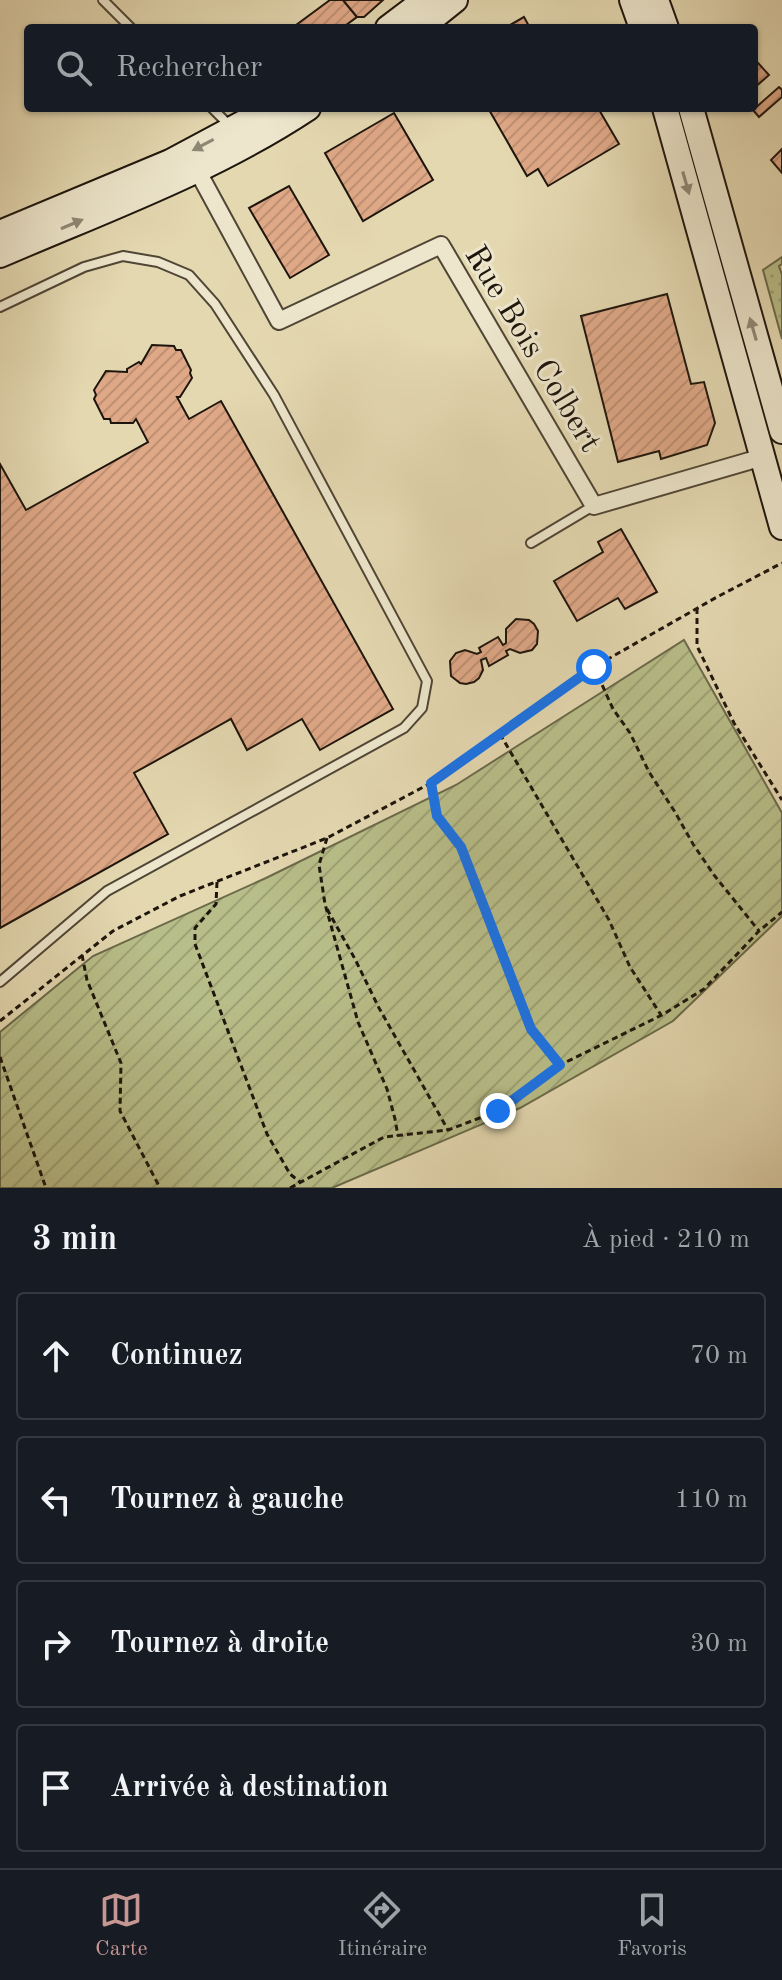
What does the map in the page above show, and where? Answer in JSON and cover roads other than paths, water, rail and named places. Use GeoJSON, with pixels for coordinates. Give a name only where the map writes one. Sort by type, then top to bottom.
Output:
{"type":"FeatureCollection","features":[{"type":"Feature","properties":{"kind":"main road"},"geometry":{"type":"LineString","coordinates":[[393,24],[425,0]]}},
{"type":"Feature","properties":{"kind":"main road"},"geometry":{"type":"LineString","coordinates":[[425,24],[455,0]]}},
{"type":"Feature","properties":{"kind":"main road"},"geometry":{"type":"LineString","coordinates":[[632,0],[641,24]]}},
{"type":"Feature","properties":{"kind":"main road"},"geometry":{"type":"LineString","coordinates":[[656,0],[665,24]]}},
{"type":"Feature","properties":{"kind":"main road"},"geometry":{"type":"LineString","coordinates":[[0,233],[170,162],[264,112]]}},
{"type":"Feature","properties":{"kind":"main road"},"geometry":{"type":"LineString","coordinates":[[0,255],[197,170],[302,112]]}},
{"type":"Feature","properties":{"kind":"main road"},"geometry":{"type":"LineString","coordinates":[[666,112],[772,454],[782,527]]}},
{"type":"Feature","properties":{"kind":"main road"},"geometry":{"type":"LineString","coordinates":[[692,112],[782,431]]}},
{"type":"Feature","properties":{"kind":"street","name":"Rue Bois Colbert"},"geometry":{"type":"LineString","coordinates":[[197,170],[279,321],[441,245],[594,506]]}},
{"type":"Feature","properties":{"kind":"street"},"geometry":{"type":"LineString","coordinates":[[594,506],[772,454]]}},
{"type":"Feature","properties":{"kind":"lane"},"geometry":{"type":"LineString","coordinates":[[103,0],[127,24]]}},
{"type":"Feature","properties":{"kind":"lane"},"geometry":{"type":"LineString","coordinates":[[216,112],[232,129]]}},
{"type":"Feature","properties":{"kind":"lane"},"geometry":{"type":"LineString","coordinates":[[0,307],[84,267],[123,256],[158,262],[189,275],[215,304],[274,395],[427,681],[422,708],[404,728],[107,891],[0,982]]}},
{"type":"Feature","properties":{"kind":"lane"},"geometry":{"type":"LineString","coordinates":[[531,543],[594,506]]}}]}
